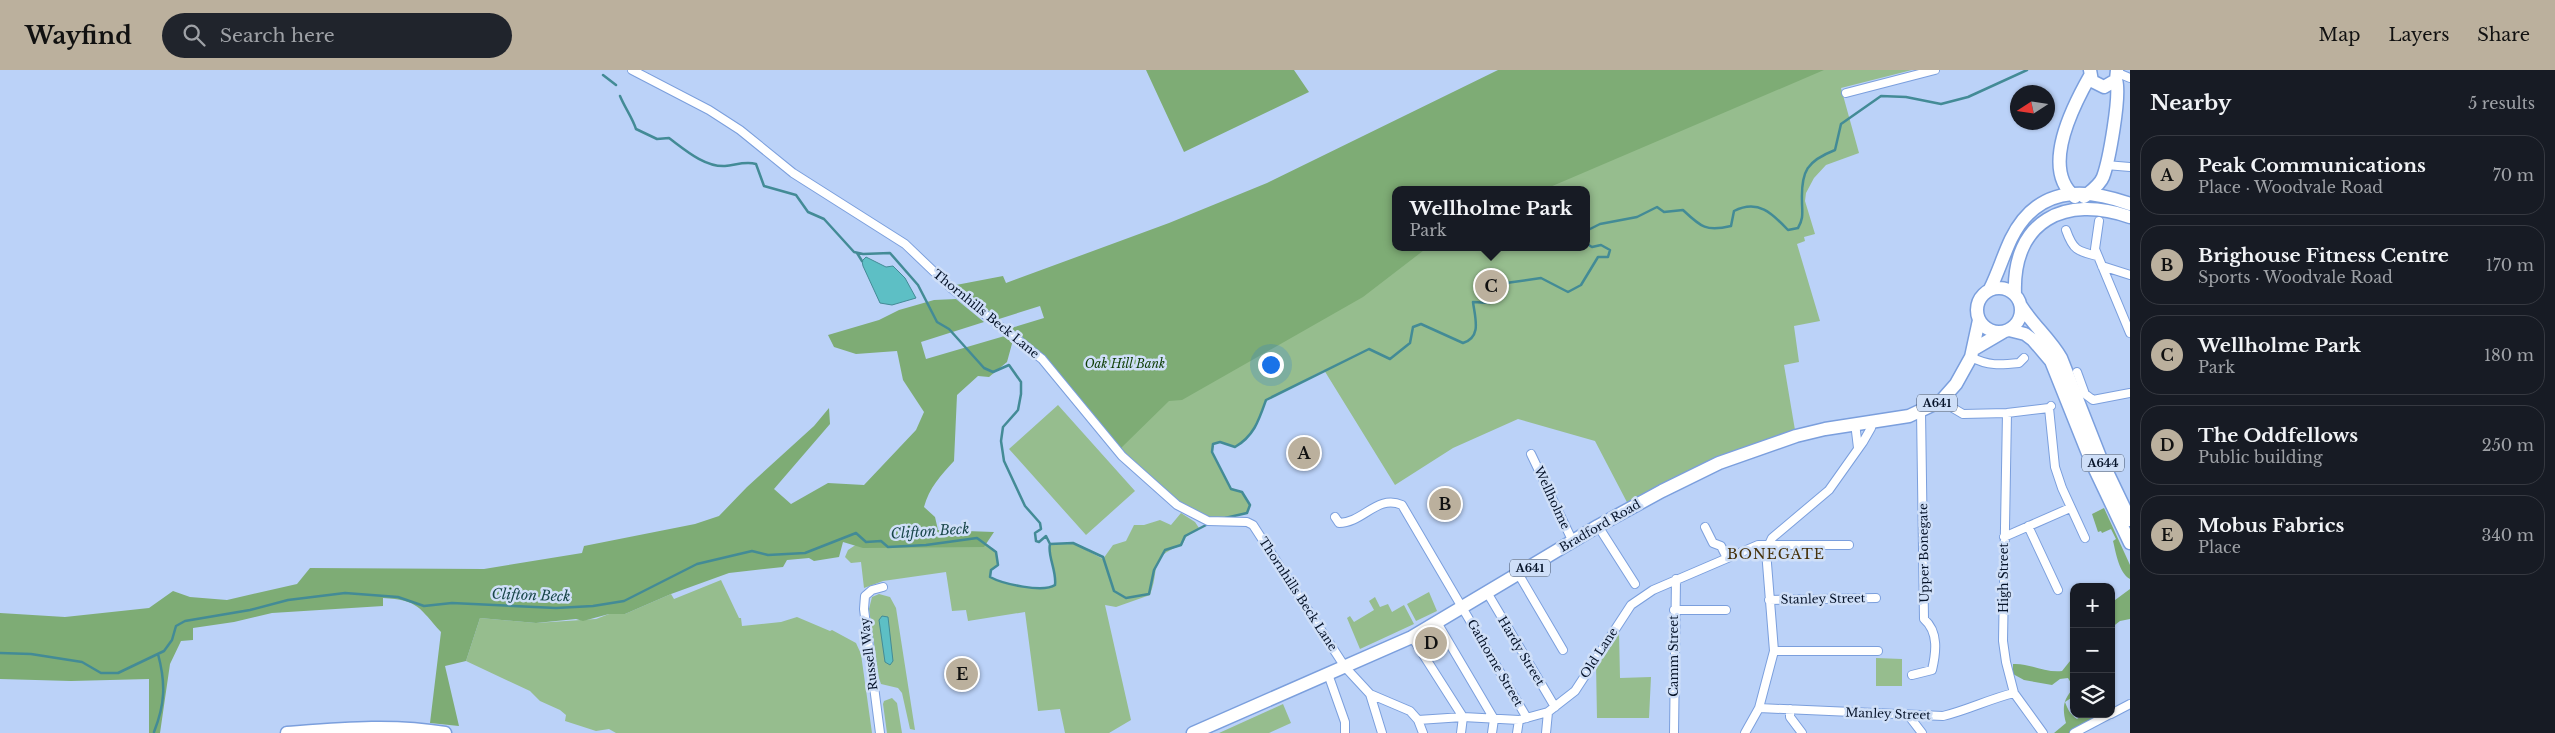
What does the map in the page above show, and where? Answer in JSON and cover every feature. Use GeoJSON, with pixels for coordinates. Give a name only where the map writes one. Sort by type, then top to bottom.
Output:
{"type":"FeatureCollection","features":[{"type":"Feature","properties":{"kind":"main road"},"geometry":{"type":"LineString","coordinates":[[2090,73],[2095,84],[2104,87],[2117,75]]}},
{"type":"Feature","properties":{"kind":"main road"},"geometry":{"type":"LineString","coordinates":[[2090,73],[2065,130],[2061,152],[2061,174],[2070,193],[2096,215],[2130,217]]}},
{"type":"Feature","properties":{"kind":"main road"},"geometry":{"type":"LineString","coordinates":[[2101,196],[2102,180],[2116,106],[2117,75]]}},
{"type":"Feature","properties":{"kind":"main road"},"geometry":{"type":"LineString","coordinates":[[1990,290],[2016,230],[2041,203],[2061,174]]}},
{"type":"Feature","properties":{"kind":"main road"},"geometry":{"type":"LineString","coordinates":[[2081,202],[2102,180]]}},
{"type":"Feature","properties":{"kind":"main road"},"geometry":{"type":"LineString","coordinates":[[2041,203],[2070,193]]}},
{"type":"Feature","properties":{"kind":"main road"},"geometry":{"type":"LineString","coordinates":[[1979,320],[1978,303],[1983,295],[1990,290],[2000,288],[2015,294],[2016,260],[2029,235],[2046,221],[2081,202],[2101,196],[2130,204]]}},
{"type":"Feature","properties":{"kind":"main road","name":"A644"},"geometry":{"type":"LineString","coordinates":[[2015,294],[2029,319],[2054,344],[2100,457],[2130,520]]}},
{"type":"Feature","properties":{"kind":"main road"},"geometry":{"type":"LineString","coordinates":[[1972,353],[2006,331],[2019,320],[2022,306]]}},
{"type":"Feature","properties":{"kind":"main road","name":"Bradford Road"},"geometry":{"type":"LineString","coordinates":[[1200,731],[1438,624],[1598,526],[1662,490],[1719,463],[1796,436],[1855,423],[1909,416],[1941,401],[1956,384],[1972,353],[1979,320]]}},
{"type":"Feature","properties":{"kind":"main road","name":"A644"},"geometry":{"type":"LineString","coordinates":[[1979,320],[1989,330],[2006,331],[2029,337],[2051,362],[2091,461],[2130,543]]}},
{"type":"Feature","properties":{"kind":"main road"},"geometry":{"type":"LineString","coordinates":[[287,733],[349,728],[417,728],[445,733]]}},
{"type":"Feature","properties":{"kind":"street","name":"Thornhills Beck Lane"},"geometry":{"type":"LineString","coordinates":[[632,70],[709,110],[740,130],[793,173],[905,244],[951,288],[1042,359],[1122,456],[1177,505],[1208,520],[1247,522],[1253,525],[1345,667]]}},
{"type":"Feature","properties":{"kind":"street"},"geometry":{"type":"LineString","coordinates":[[1846,93],[1935,70]]}},
{"type":"Feature","properties":{"kind":"street"},"geometry":{"type":"LineString","coordinates":[[2117,75],[2130,78]]}},
{"type":"Feature","properties":{"kind":"street"},"geometry":{"type":"LineString","coordinates":[[2106,164],[2130,167]]}},
{"type":"Feature","properties":{"kind":"street"},"geometry":{"type":"LineString","coordinates":[[2096,215],[2095,248],[2097,256],[2130,333]]}},
{"type":"Feature","properties":{"kind":"street"},"geometry":{"type":"LineString","coordinates":[[2066,230],[2071,245],[2076,249],[2097,256]]}},
{"type":"Feature","properties":{"kind":"street"},"geometry":{"type":"LineString","coordinates":[[2102,266],[2108,266],[2130,275]]}},
{"type":"Feature","properties":{"kind":"street"},"geometry":{"type":"LineString","coordinates":[[1972,353],[1993,366],[2019,364],[2024,358]]}},
{"type":"Feature","properties":{"kind":"street"},"geometry":{"type":"LineString","coordinates":[[2076,372],[2085,394],[2093,400],[2130,393]]}},
{"type":"Feature","properties":{"kind":"street"},"geometry":{"type":"LineString","coordinates":[[1941,401],[1963,414],[2007,413],[2050,407],[2052,455],[2070,508],[2085,538]]}},
{"type":"Feature","properties":{"kind":"street","name":"Upper Bonegate"},"geometry":{"type":"LineString","coordinates":[[1912,675],[1932,670],[1936,656],[1934,632],[1924,619],[1921,411]]}},
{"type":"Feature","properties":{"kind":"street","name":"High Street"},"geometry":{"type":"LineString","coordinates":[[2007,413],[2003,641],[2014,693],[2043,733]]}},
{"type":"Feature","properties":{"kind":"street"},"geometry":{"type":"LineString","coordinates":[[1744,733],[1759,708],[1774,651],[1766,551],[1772,538],[1829,490],[1872,428],[1873,420]]}},
{"type":"Feature","properties":{"kind":"street"},"geometry":{"type":"LineString","coordinates":[[1855,423],[1858,448]]}},
{"type":"Feature","properties":{"kind":"street","name":"Wellholme"},"geometry":{"type":"LineString","coordinates":[[1531,454],[1573,542]]}},
{"type":"Feature","properties":{"kind":"street","name":"Gathorne Street"},"geometry":{"type":"LineString","coordinates":[[1335,517],[1339,523],[1347,523],[1383,502],[1393,501],[1402,505],[1527,718]]}},
{"type":"Feature","properties":{"kind":"street"},"geometry":{"type":"LineString","coordinates":[[2004,537],[2070,508]]}},
{"type":"Feature","properties":{"kind":"street"},"geometry":{"type":"LineString","coordinates":[[1598,526],[1635,584]]}},
{"type":"Feature","properties":{"kind":"street"},"geometry":{"type":"LineString","coordinates":[[2028,526],[2058,590]]}},
{"type":"Feature","properties":{"kind":"street"},"geometry":{"type":"LineString","coordinates":[[1706,527],[1713,543],[1721,546],[1727,558]]}},
{"type":"Feature","properties":{"kind":"street","name":"Old Lane"},"geometry":{"type":"LineString","coordinates":[[1418,720],[1463,717],[1519,720],[1552,709],[1575,691],[1631,605],[1653,590],[1758,545],[1849,545]]}},
{"type":"Feature","properties":{"kind":"street"},"geometry":{"type":"LineString","coordinates":[[1519,575],[1563,650]]}},
{"type":"Feature","properties":{"kind":"street","name":"Camm Street"},"geometry":{"type":"LineString","coordinates":[[1674,733],[1674,610],[1676,579]]}},
{"type":"Feature","properties":{"kind":"street","name":"Russell Way"},"geometry":{"type":"LineString","coordinates":[[880,733],[864,609],[865,596],[872,590],[883,587]]}},
{"type":"Feature","properties":{"kind":"street","name":"Hardy Street"},"geometry":{"type":"LineString","coordinates":[[1488,594],[1552,709]]}},
{"type":"Feature","properties":{"kind":"street","name":"Stanley Street"},"geometry":{"type":"LineString","coordinates":[[1769,600],[1876,598]]}},
{"type":"Feature","properties":{"kind":"street"},"geometry":{"type":"LineString","coordinates":[[1674,610],[1726,610]]}},
{"type":"Feature","properties":{"kind":"street"},"geometry":{"type":"LineString","coordinates":[[1438,624],[1494,719],[1492,733]]}},
{"type":"Feature","properties":{"kind":"street"},"geometry":{"type":"LineString","coordinates":[[1412,637],[1463,717],[1461,733]]}},
{"type":"Feature","properties":{"kind":"street"},"geometry":{"type":"LineString","coordinates":[[1774,651],[1878,651]]}},
{"type":"Feature","properties":{"kind":"street"},"geometry":{"type":"LineString","coordinates":[[1345,667],[1370,694],[1410,711],[1418,720],[1423,733]]}},
{"type":"Feature","properties":{"kind":"street"},"geometry":{"type":"LineString","coordinates":[[1328,674],[1345,722],[1345,733]]}},
{"type":"Feature","properties":{"kind":"street","name":"Manley Street"},"geometry":{"type":"LineString","coordinates":[[1759,708],[1943,716],[1968,710],[1994,698],[2014,693]]}},
{"type":"Feature","properties":{"kind":"street"},"geometry":{"type":"LineString","coordinates":[[1370,694],[1382,733]]}},
{"type":"Feature","properties":{"kind":"street"},"geometry":{"type":"LineString","coordinates":[[2115,712],[2130,704]]}},
{"type":"Feature","properties":{"kind":"street"},"geometry":{"type":"LineString","coordinates":[[1546,733],[1552,709]]}},
{"type":"Feature","properties":{"kind":"street"},"geometry":{"type":"LineString","coordinates":[[1790,709],[1790,717],[1802,733]]}},
{"type":"Feature","properties":{"kind":"street"},"geometry":{"type":"LineString","coordinates":[[1909,716],[1922,733]]}},
{"type":"Feature","properties":{"kind":"street"},"geometry":{"type":"LineString","coordinates":[[2074,733],[2103,718]]}},
{"type":"Feature","properties":{"kind":"street"},"geometry":{"type":"LineString","coordinates":[[1517,733],[1519,720]]}},
{"type":"Feature","properties":{"kind":"green space"},"geometry":{"type":"Polygon","coordinates":[[[1146,70],[1294,70],[1309,92],[1184,152],[1146,70]]]}},
{"type":"Feature","properties":{"kind":"green space","name":"Oak Hill Bank"},"geometry":{"type":"Polygon","coordinates":[[[1498,70],[1824,70],[1552,186],[1392,186],[1392,251],[1423,251],[1363,297],[1182,400],[1169,401],[1120,449],[1044,355],[1011,328],[1044,318],[1040,306],[999,319],[955,290],[956,285],[1003,276],[1006,283],[1169,223],[1267,183],[1498,70]]]}},
{"type":"Feature","properties":{"kind":"green space","name":"Oak Hill Bank"},"geometry":{"type":"Polygon","coordinates":[[[1657,70],[1912,70],[1841,88],[1859,153],[1826,165],[1814,178],[1806,193],[1805,201],[1815,234],[1804,237],[1805,241],[1797,244],[1820,321],[1794,326],[1799,362],[1784,365],[1796,436],[1630,508],[1595,441],[1518,419],[1453,448],[1395,485],[1324,370],[1266,400],[1258,421],[1242,443],[1235,447],[1220,442],[1213,444],[1212,453],[1231,488],[1242,492],[1250,505],[1247,513],[1219,520],[1206,517],[1183,506],[1120,449],[1044,355],[1025,340],[1129,303],[1392,248],[1392,251],[1590,251],[1590,186],[1412,186],[1657,70]]]}},
{"type":"Feature","properties":{"kind":"green space"},"geometry":{"type":"Polygon","coordinates":[[[956,299],[984,322],[921,342],[926,359],[1008,335],[1013,340],[1007,362],[989,377],[978,376],[957,395],[954,461],[932,488],[924,507],[935,517],[938,530],[994,532],[984,547],[863,548],[843,542],[839,557],[814,561],[809,558],[787,560],[783,567],[729,573],[671,594],[625,614],[609,614],[583,621],[576,619],[536,623],[480,618],[466,661],[445,666],[459,726],[430,723],[441,632],[417,607],[411,603],[395,599],[383,598],[383,606],[272,613],[234,622],[193,628],[193,640],[181,641],[170,664],[160,733],[149,733],[149,679],[71,681],[0,679],[0,613],[65,617],[149,608],[173,591],[190,597],[227,600],[297,584],[310,568],[484,569],[582,553],[584,546],[695,524],[719,516],[747,487],[814,426],[829,408],[830,424],[774,489],[791,504],[828,483],[864,485],[916,430],[924,412],[903,380],[897,351],[856,354],[834,347],[828,335],[879,320],[899,310],[934,300],[956,299]]]}},
{"type":"Feature","properties":{"kind":"green space"},"geometry":{"type":"Polygon","coordinates":[[[1058,405],[1135,491],[1086,535],[1009,449],[1058,405]]]}},
{"type":"Feature","properties":{"kind":"green space"},"geometry":{"type":"Polygon","coordinates":[[[2104,508],[2130,565],[2130,579],[2123,572],[2118,562],[2113,541],[2116,539],[2111,529],[2102,533],[2101,531],[2098,532],[2092,514],[2104,508]]]}},
{"type":"Feature","properties":{"kind":"green space"},"geometry":{"type":"Polygon","coordinates":[[[1181,513],[1195,522],[1199,528],[1186,537],[1182,545],[1164,554],[1159,559],[1150,595],[1116,607],[1105,605],[1131,720],[1109,733],[1065,733],[1060,709],[1038,711],[1025,612],[968,621],[966,610],[952,611],[946,572],[883,581],[864,588],[861,562],[851,563],[845,557],[848,550],[857,544],[986,544],[996,552],[998,565],[991,570],[990,577],[1023,587],[1042,588],[1055,585],[1050,544],[1073,543],[1103,559],[1113,545],[1126,541],[1134,525],[1144,525],[1160,520],[1171,525],[1181,513]]]}},
{"type":"Feature","properties":{"kind":"green space"},"geometry":{"type":"Polygon","coordinates":[[[721,580],[739,618],[741,618],[742,626],[781,622],[797,617],[830,631],[832,630],[856,643],[861,654],[872,733],[616,733],[609,729],[596,731],[565,721],[566,715],[560,710],[540,701],[530,691],[466,661],[480,618],[536,623],[596,619],[609,614],[625,614],[671,594],[674,599],[721,580]]]}},
{"type":"Feature","properties":{"kind":"green space"},"geometry":{"type":"Polygon","coordinates":[[[2130,589],[2130,619],[2120,621],[2115,625],[2115,600],[2130,589]]]}},
{"type":"Feature","properties":{"kind":"green space"},"geometry":{"type":"Polygon","coordinates":[[[1429,592],[1437,611],[1416,621],[1407,604],[1429,592]]]}},
{"type":"Feature","properties":{"kind":"green space"},"geometry":{"type":"Polygon","coordinates":[[[879,594],[890,597],[896,608],[915,730],[910,729],[902,693],[898,688],[881,684],[879,678],[869,609],[872,597],[879,594]]]}},
{"type":"Feature","properties":{"kind":"green space"},"geometry":{"type":"Polygon","coordinates":[[[1375,597],[1380,607],[1388,604],[1392,612],[1404,605],[1414,624],[1360,649],[1347,618],[1350,616],[1354,622],[1374,610],[1369,601],[1375,597]]]}},
{"type":"Feature","properties":{"kind":"green space"},"geometry":{"type":"Polygon","coordinates":[[[1619,631],[1620,678],[1651,677],[1649,718],[1597,718],[1596,664],[1619,631]]]}},
{"type":"Feature","properties":{"kind":"green space"},"geometry":{"type":"Polygon","coordinates":[[[1876,658],[1902,659],[1902,686],[1876,686],[1876,658]]]}},
{"type":"Feature","properties":{"kind":"green space"},"geometry":{"type":"Polygon","coordinates":[[[2070,661],[2070,681],[2068,678],[2060,679],[2052,685],[2024,680],[2013,674],[2013,664],[2050,671],[2062,671],[2070,661]]]}},
{"type":"Feature","properties":{"kind":"green space"},"geometry":{"type":"Polygon","coordinates":[[[892,698],[897,703],[902,733],[887,733],[883,704],[884,701],[892,698]]]}},
{"type":"Feature","properties":{"kind":"green space"},"geometry":{"type":"Polygon","coordinates":[[[2065,702],[2070,712],[2070,718],[2096,718],[2070,733],[2054,733],[2066,723],[2064,713],[2065,702]]]}},
{"type":"Feature","properties":{"kind":"green space"},"geometry":{"type":"Polygon","coordinates":[[[1283,704],[1291,723],[1269,733],[1219,733],[1283,704]]]}},
{"type":"Feature","properties":{"kind":"shaded area"},"geometry":{"type":"Polygon","coordinates":[[[866,257],[886,267],[893,266],[905,278],[916,298],[892,305],[880,303],[863,266],[862,261],[866,257]]]}},
{"type":"Feature","properties":{"kind":"shaded area"},"geometry":{"type":"Polygon","coordinates":[[[882,616],[888,617],[893,661],[890,665],[885,662],[879,620],[882,616]]]}},
{"type":"Feature","properties":{"kind":"waterway","name":"Clifton Beck"},"geometry":{"type":"LineString","coordinates":[[1590,229],[1600,224],[1637,217],[1657,207],[1664,212],[1683,210],[1695,221],[1704,227],[1710,228],[1731,226],[1734,211],[1757,207],[1770,213],[1788,230],[1798,228],[1802,215],[1803,182],[1808,168],[1818,158],[1835,150],[1841,124],[1881,96],[1906,97],[1941,104],[1968,97],[2027,70]]}},
{"type":"Feature","properties":{"kind":"waterway"},"geometry":{"type":"LineString","coordinates":[[603,75],[616,85]]}},
{"type":"Feature","properties":{"kind":"waterway"},"geometry":{"type":"LineString","coordinates":[[620,96],[636,129],[657,139],[669,138],[688,152],[710,164],[717,166],[744,163],[756,164],[764,186],[796,195],[808,212],[824,219],[854,252],[863,254],[890,253],[918,285],[937,322],[949,329],[984,368],[993,372],[1009,365],[1021,382],[1021,394],[1018,410],[1003,427],[1001,441],[1004,461],[1025,506],[1040,523],[1041,529],[1035,533],[1036,541],[1039,542],[1046,536],[1050,544]]}},
{"type":"Feature","properties":{"kind":"waterway","name":"Clifton Beck"},"geometry":{"type":"LineString","coordinates":[[1225,518],[1247,513],[1250,505],[1242,492],[1231,489],[1212,452],[1213,444],[1220,442],[1235,447],[1242,443],[1255,427],[1266,400],[1369,349],[1390,359],[1410,343],[1413,327],[1421,324],[1463,343],[1469,340],[1475,332],[1476,320],[1473,302],[1490,303],[1499,295],[1506,283],[1541,278],[1568,292],[1581,285],[1598,257],[1608,257],[1610,250],[1601,245],[1590,246]]}},
{"type":"Feature","properties":{"kind":"waterway"},"geometry":{"type":"LineString","coordinates":[[857,253],[862,261]]}},
{"type":"Feature","properties":{"kind":"waterway","name":"Clifton Beck"},"geometry":{"type":"LineString","coordinates":[[0,653],[31,654],[82,662],[101,673],[118,673],[164,651],[172,640],[176,626],[185,621],[250,610],[288,600],[345,593],[398,597],[424,606],[452,603],[556,608],[593,606],[624,601],[697,564],[752,551],[768,555],[805,553],[856,533],[866,542],[881,541],[888,547],[926,545],[977,538],[996,552],[998,565],[991,570],[990,577],[1013,585],[1033,588],[1055,585],[1050,544],[1073,543],[1103,557],[1114,591],[1126,598],[1149,594],[1154,570],[1165,550],[1181,545],[1185,536],[1208,524]]}},
{"type":"Feature","properties":{"kind":"waterway"},"geometry":{"type":"LineString","coordinates":[[154,732],[163,694],[158,654]]}},
{"type":"Feature","properties":{"kind":"place","name":"Wellholme Park"},"geometry":{"type":"Point","coordinates":[1491,286]}},
{"type":"Feature","properties":{"kind":"place","name":"Peak Communications"},"geometry":{"type":"Point","coordinates":[1304,453]}},
{"type":"Feature","properties":{"kind":"place","name":"Brighouse Fitness Centre"},"geometry":{"type":"Point","coordinates":[1445,504]}},
{"type":"Feature","properties":{"kind":"place","name":"The Oddfellows"},"geometry":{"type":"Point","coordinates":[1431,643]}},
{"type":"Feature","properties":{"kind":"place","name":"Mobus Fabrics"},"geometry":{"type":"Point","coordinates":[962,674]}},
{"type":"Feature","properties":{"kind":"district","name":"BONEGATE"},"geometry":{"type":"Point","coordinates":[1776,554]}}]}
